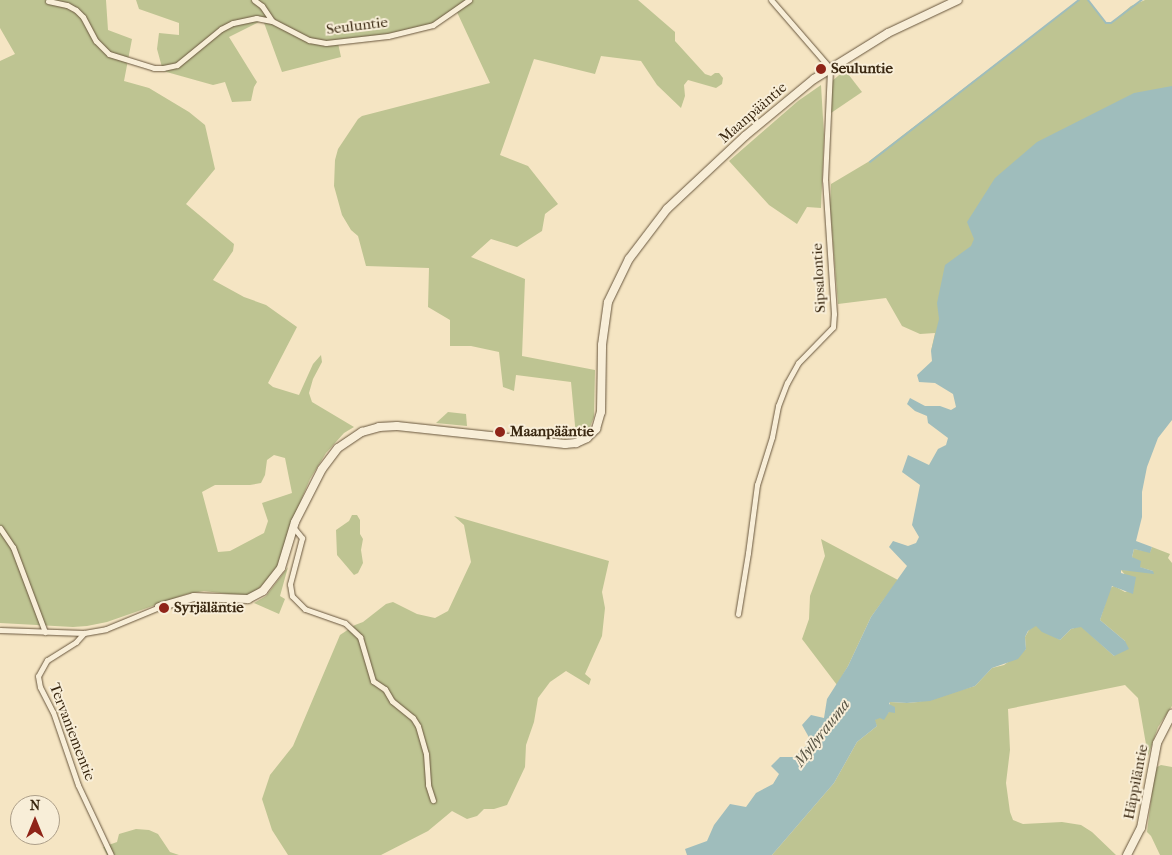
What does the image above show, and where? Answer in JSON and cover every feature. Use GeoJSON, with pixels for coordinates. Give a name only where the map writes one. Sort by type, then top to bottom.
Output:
{"type":"FeatureCollection","features":[{"type":"Feature","properties":{"kind":"street","name":"Seuluntie"},"geometry":{"type":"LineString","coordinates":[[254,0],[262,6],[272,20],[309,40],[326,44],[388,36],[432,25],[469,0]]}},
{"type":"Feature","properties":{"kind":"street"},"geometry":{"type":"LineString","coordinates":[[771,0],[830,68]]}},
{"type":"Feature","properties":{"kind":"street","name":"Maanpääntie"},"geometry":{"type":"LineString","coordinates":[[0,630],[84,634],[106,629],[159,607],[194,597],[212,596],[242,600],[258,595],[274,579],[281,568],[294,528],[315,480],[330,457],[345,442],[371,428],[397,426],[565,444],[580,442],[591,435],[598,425],[601,412],[602,345],[606,308],[618,277],[629,259],[667,209],[745,136],[830,68],[888,34],[958,0]]}},
{"type":"Feature","properties":{"kind":"street"},"geometry":{"type":"LineString","coordinates":[[48,1],[67,5],[76,10],[83,17],[96,41],[109,54],[154,68],[177,65],[221,29],[233,23],[256,18],[272,20]]}},
{"type":"Feature","properties":{"kind":"street","name":"Sipsalontie"},"geometry":{"type":"LineString","coordinates":[[738,614],[756,485],[772,437],[778,406],[787,383],[798,363],[833,327],[835,300],[825,180],[830,68]]}},
{"type":"Feature","properties":{"kind":"street"},"geometry":{"type":"LineString","coordinates":[[0,528],[13,547],[45,632]]}},
{"type":"Feature","properties":{"kind":"street"},"geometry":{"type":"LineString","coordinates":[[294,528],[301,536],[302,541],[290,584],[292,596],[305,609],[345,623],[360,637],[373,681],[385,689],[392,701],[414,718],[418,726],[426,754],[428,785],[433,800]]}},
{"type":"Feature","properties":{"kind":"street","name":"Tervaniementie"},"geometry":{"type":"LineString","coordinates":[[84,634],[76,642],[47,660],[41,668],[39,682],[53,712],[78,785],[112,855]]}},
{"type":"Feature","properties":{"kind":"street","name":"Häppiläntie"},"geometry":{"type":"LineString","coordinates":[[1127,855],[1141,828],[1157,743],[1172,714]]}},
{"type":"Feature","properties":{"kind":"green space"},"geometry":{"type":"Polygon","coordinates":[[[0,0],[106,0],[108,30],[132,39],[124,81],[149,88],[189,112],[205,125],[215,169],[186,204],[234,244],[233,251],[213,280],[244,297],[266,305],[297,327],[268,383],[273,387],[299,395],[313,364],[321,355],[322,362],[313,379],[309,393],[312,402],[354,427],[344,433],[326,453],[310,479],[289,529],[281,560],[273,575],[255,592],[245,596],[204,591],[187,594],[107,622],[87,626],[0,623],[0,61],[15,54],[0,28],[0,0]],[[274,455],[267,460],[265,475],[261,483],[250,485],[215,485],[202,492],[218,552],[230,551],[264,533],[268,521],[262,503],[292,493],[285,458],[274,455]]]}},
{"type":"Feature","properties":{"kind":"green space"},"geometry":{"type":"Polygon","coordinates":[[[136,0],[638,0],[675,32],[675,41],[705,74],[711,76],[719,73],[723,78],[722,84],[716,88],[688,80],[684,85],[685,96],[681,108],[657,85],[641,61],[601,56],[595,74],[534,59],[500,155],[528,166],[558,204],[545,214],[542,231],[517,247],[491,239],[471,257],[525,279],[522,356],[595,370],[594,417],[590,427],[582,435],[576,436],[571,382],[516,375],[514,391],[503,387],[499,352],[471,346],[450,346],[450,320],[428,307],[429,268],[366,266],[358,236],[351,230],[342,215],[334,186],[335,160],[338,149],[358,119],[362,116],[490,83],[456,10],[433,25],[338,43],[341,57],[282,72],[263,20],[229,37],[257,82],[251,101],[232,102],[225,82],[213,85],[163,71],[157,49],[159,33],[179,35],[179,23],[139,9],[136,0]]]}},
{"type":"Feature","properties":{"kind":"green space"},"geometry":{"type":"Polygon","coordinates":[[[1079,0],[1088,0],[1106,23],[1111,23],[1131,6],[1145,0],[1172,0],[1172,168],[931,351],[935,333],[920,334],[902,326],[886,298],[838,304],[830,206],[831,184],[868,162],[1079,0]]]}},
{"type":"Feature","properties":{"kind":"green space"},"geometry":{"type":"Polygon","coordinates":[[[845,70],[862,92],[831,113],[831,82],[845,70]]]}},
{"type":"Feature","properties":{"kind":"green space"},"geometry":{"type":"Polygon","coordinates":[[[821,85],[824,135],[821,208],[807,207],[797,224],[769,205],[729,161],[798,101],[821,85]]]}},
{"type":"Feature","properties":{"kind":"green space"},"geometry":{"type":"Polygon","coordinates":[[[448,412],[466,414],[467,426],[436,423],[448,412]]]}},
{"type":"Feature","properties":{"kind":"green space"},"geometry":{"type":"Polygon","coordinates":[[[352,515],[357,515],[360,520],[360,534],[363,539],[361,550],[363,563],[358,573],[354,575],[337,555],[336,530],[349,521],[352,515]]]}},
{"type":"Feature","properties":{"kind":"green space"},"geometry":{"type":"Polygon","coordinates":[[[454,516],[609,561],[602,592],[605,608],[602,636],[585,674],[591,679],[589,685],[566,671],[550,682],[538,698],[534,722],[526,745],[525,767],[507,805],[494,809],[484,809],[477,816],[467,819],[452,811],[428,831],[381,855],[288,855],[272,830],[262,799],[270,775],[293,746],[340,635],[363,622],[386,604],[393,602],[417,614],[435,618],[448,611],[471,562],[464,525],[454,516]]]}},
{"type":"Feature","properties":{"kind":"green space"},"geometry":{"type":"Polygon","coordinates":[[[821,539],[898,580],[871,617],[837,685],[802,639],[809,619],[810,596],[825,556],[821,539]]]}},
{"type":"Feature","properties":{"kind":"green space"},"geometry":{"type":"Polygon","coordinates":[[[1152,547],[1170,554],[1168,558],[1172,563],[1172,706],[1158,727],[1148,756],[1138,698],[1125,685],[1008,709],[1010,750],[1006,783],[1013,820],[1023,824],[1062,822],[1081,825],[1092,832],[1116,855],[772,855],[834,783],[857,742],[877,726],[874,720],[889,712],[890,702],[918,702],[975,686],[992,668],[1004,665],[1026,649],[1025,637],[1029,630],[1036,625],[1060,640],[1071,629],[1081,626],[1114,656],[1125,641],[1100,620],[1110,588],[1114,586],[1125,592],[1134,589],[1134,585],[1121,570],[1153,571],[1139,567],[1132,557],[1134,549],[1150,552],[1152,547]]]}},
{"type":"Feature","properties":{"kind":"green space"},"geometry":{"type":"Polygon","coordinates":[[[288,567],[280,596],[285,599],[279,614],[254,603],[266,596],[288,567]]]}},
{"type":"Feature","properties":{"kind":"green space"},"geometry":{"type":"Polygon","coordinates":[[[1161,765],[1172,767],[1172,855],[1160,855],[1151,836],[1147,832],[1155,768],[1161,765]]]}},
{"type":"Feature","properties":{"kind":"green space"},"geometry":{"type":"Polygon","coordinates":[[[136,829],[149,830],[158,834],[170,852],[179,855],[107,855],[103,847],[117,842],[119,834],[136,829]]]}},
{"type":"Feature","properties":{"kind":"water","name":"Myllyrauma"},"geometry":{"type":"Polygon","coordinates":[[[1172,86],[1172,420],[1158,438],[1147,467],[1142,492],[1142,517],[1136,541],[1152,547],[1150,553],[1134,549],[1132,557],[1141,561],[1140,567],[1153,571],[1154,574],[1121,570],[1121,573],[1136,577],[1133,594],[1112,586],[1100,620],[1125,641],[1129,649],[1114,656],[1081,627],[1071,629],[1060,640],[1042,632],[1036,626],[1028,631],[1025,637],[1026,649],[1018,659],[992,668],[975,686],[930,701],[890,702],[889,704],[895,707],[895,713],[889,712],[884,720],[880,718],[875,720],[877,726],[857,742],[834,783],[772,855],[687,855],[685,849],[707,841],[714,825],[730,804],[746,807],[756,793],[773,784],[779,774],[771,766],[780,757],[795,757],[811,741],[802,725],[811,715],[824,718],[827,699],[848,666],[871,617],[907,566],[889,547],[893,541],[908,546],[916,543],[919,537],[912,525],[920,485],[902,472],[908,455],[929,465],[938,449],[946,445],[948,438],[928,423],[927,416],[915,411],[907,404],[910,398],[925,406],[940,406],[951,410],[956,407],[953,394],[935,383],[919,382],[917,375],[932,361],[931,351],[939,319],[937,303],[945,265],[971,246],[974,239],[967,222],[995,178],[1037,142],[1134,93],[1172,86]]]}},
{"type":"Feature","properties":{"kind":"waterway"},"geometry":{"type":"LineString","coordinates":[[870,162],[1079,0]]}},
{"type":"Feature","properties":{"kind":"waterway"},"geometry":{"type":"LineString","coordinates":[[1088,0],[1106,23],[1111,23],[1142,0]]}},
{"type":"Feature","properties":{"kind":"place","name":"Seuluntie"},"geometry":{"type":"Point","coordinates":[821,69]}},
{"type":"Feature","properties":{"kind":"place","name":"Maanpääntie"},"geometry":{"type":"Point","coordinates":[500,432]}},
{"type":"Feature","properties":{"kind":"place","name":"Syrjäläntie"},"geometry":{"type":"Point","coordinates":[164,608]}}]}
